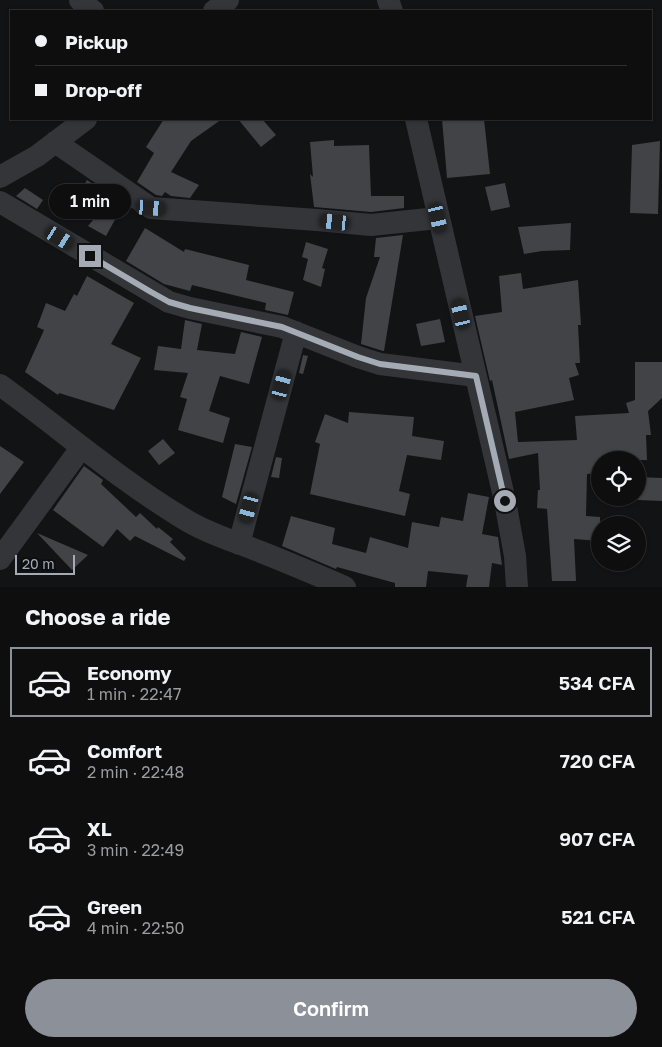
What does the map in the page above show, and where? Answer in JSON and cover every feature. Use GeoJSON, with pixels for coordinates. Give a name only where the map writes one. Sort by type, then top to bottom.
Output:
{"type":"FeatureCollection","features":[{"type":"Feature","properties":{"kind":"street"},"geometry":{"type":"LineString","coordinates":[[80,0],[92,10]]}},
{"type":"Feature","properties":{"kind":"street"},"geometry":{"type":"LineString","coordinates":[[215,10],[228,0]]}},
{"type":"Feature","properties":{"kind":"street"},"geometry":{"type":"LineString","coordinates":[[0,177],[36,156],[85,120]]}},
{"type":"Feature","properties":{"kind":"street"},"geometry":{"type":"LineString","coordinates":[[416,120],[505,501],[515,556],[517,587]]}},
{"type":"Feature","properties":{"kind":"street"},"geometry":{"type":"LineString","coordinates":[[55,142],[151,208],[317,220],[371,226],[438,218]]}},
{"type":"Feature","properties":{"kind":"street"},"geometry":{"type":"LineString","coordinates":[[0,202],[169,302],[282,327],[380,364],[476,376]]}},
{"type":"Feature","properties":{"kind":"street"},"geometry":{"type":"LineString","coordinates":[[239,544],[296,332]]}},
{"type":"Feature","properties":{"kind":"street"},"geometry":{"type":"LineString","coordinates":[[0,385],[48,420],[81,448],[182,518],[214,534],[345,587]]}},
{"type":"Feature","properties":{"kind":"street"},"geometry":{"type":"LineString","coordinates":[[0,559],[81,448]]}},
{"type":"Feature","properties":{"kind":"building"},"geometry":{"type":"Polygon","coordinates":[[[163,120],[221,120],[191,141],[171,172],[199,185],[190,198],[171,196],[165,192],[162,196],[156,195],[137,182],[154,153],[146,147],[163,120]]]}},
{"type":"Feature","properties":{"kind":"building"},"geometry":{"type":"Polygon","coordinates":[[[239,120],[263,120],[276,135],[261,147],[239,120]]]}},
{"type":"Feature","properties":{"kind":"building"},"geometry":{"type":"Polygon","coordinates":[[[442,120],[484,120],[490,174],[447,178],[442,120]]]}},
{"type":"Feature","properties":{"kind":"building"},"geometry":{"type":"Polygon","coordinates":[[[334,140],[334,146],[369,145],[371,196],[404,196],[404,208],[371,212],[314,207],[310,174],[313,177],[310,142],[334,140]]]}},
{"type":"Feature","properties":{"kind":"building"},"geometry":{"type":"Polygon","coordinates":[[[660,141],[658,214],[630,213],[632,145],[660,141]]]}},
{"type":"Feature","properties":{"kind":"building"},"geometry":{"type":"Polygon","coordinates":[[[87,180],[123,205],[106,236],[88,226],[103,208],[80,192],[87,180]]]}},
{"type":"Feature","properties":{"kind":"building"},"geometry":{"type":"Polygon","coordinates":[[[505,183],[510,207],[491,211],[485,187],[505,183]]]}},
{"type":"Feature","properties":{"kind":"building"},"geometry":{"type":"Polygon","coordinates":[[[25,188],[43,200],[37,209],[16,196],[25,188]]]}},
{"type":"Feature","properties":{"kind":"building"},"geometry":{"type":"Polygon","coordinates":[[[571,223],[570,250],[524,254],[518,227],[571,223]]]}},
{"type":"Feature","properties":{"kind":"building"},"geometry":{"type":"Polygon","coordinates":[[[145,228],[184,252],[185,249],[249,265],[246,280],[294,292],[288,315],[265,310],[266,303],[192,285],[190,291],[164,284],[126,261],[145,228]]]}},
{"type":"Feature","properties":{"kind":"building"},"geometry":{"type":"Polygon","coordinates":[[[403,235],[383,351],[361,344],[366,298],[380,257],[374,257],[376,238],[403,235]]]}},
{"type":"Feature","properties":{"kind":"building"},"geometry":{"type":"Polygon","coordinates":[[[306,242],[328,249],[322,268],[325,269],[321,287],[303,280],[308,259],[302,257],[306,242]]]}},
{"type":"Feature","properties":{"kind":"building"},"geometry":{"type":"Polygon","coordinates":[[[521,273],[523,289],[578,280],[581,325],[578,325],[580,363],[575,363],[579,375],[569,378],[574,400],[515,412],[518,442],[577,440],[575,416],[629,413],[626,403],[635,400],[635,362],[662,362],[662,398],[648,411],[651,435],[646,435],[647,460],[646,451],[591,451],[591,474],[587,474],[586,516],[591,516],[591,540],[574,539],[576,581],[552,581],[547,509],[537,508],[538,490],[540,490],[538,453],[509,459],[492,380],[490,381],[475,316],[502,312],[499,276],[521,273]]]}},
{"type":"Feature","properties":{"kind":"building"},"geometry":{"type":"Polygon","coordinates":[[[87,276],[134,303],[111,344],[141,358],[114,410],[59,393],[58,395],[25,372],[44,330],[37,327],[46,303],[65,311],[74,294],[77,296],[87,276]]]}},
{"type":"Feature","properties":{"kind":"building"},"geometry":{"type":"Polygon","coordinates":[[[440,319],[445,342],[421,346],[416,324],[440,319]]]}},
{"type":"Feature","properties":{"kind":"building"},"geometry":{"type":"Polygon","coordinates":[[[185,320],[202,324],[197,350],[235,354],[241,332],[262,337],[249,384],[220,376],[209,411],[230,418],[223,443],[178,430],[187,399],[180,397],[188,373],[154,370],[158,346],[181,349],[185,320]]]}},
{"type":"Feature","properties":{"kind":"building"},"geometry":{"type":"Polygon","coordinates":[[[303,355],[308,356],[303,374],[299,373],[303,355]]]}},
{"type":"Feature","properties":{"kind":"building"},"geometry":{"type":"Polygon","coordinates":[[[349,412],[414,417],[412,436],[444,441],[441,460],[407,455],[399,491],[410,494],[405,516],[310,494],[320,444],[315,442],[325,414],[348,423],[349,412]]]}},
{"type":"Feature","properties":{"kind":"building"},"geometry":{"type":"Polygon","coordinates":[[[163,439],[175,453],[159,465],[148,451],[163,439]]]}},
{"type":"Feature","properties":{"kind":"building"},"geometry":{"type":"Polygon","coordinates":[[[235,444],[252,447],[236,504],[222,497],[235,444]]]}},
{"type":"Feature","properties":{"kind":"building"},"geometry":{"type":"Polygon","coordinates":[[[0,446],[24,462],[0,494],[0,446]]]}},
{"type":"Feature","properties":{"kind":"building"},"geometry":{"type":"Polygon","coordinates":[[[276,457],[282,458],[279,478],[271,477],[276,457]]]}},
{"type":"Feature","properties":{"kind":"building"},"geometry":{"type":"Polygon","coordinates":[[[84,466],[103,480],[101,484],[136,517],[140,513],[157,529],[158,527],[173,539],[170,542],[186,558],[184,561],[135,536],[130,541],[117,529],[103,547],[53,510],[84,466]]]}},
{"type":"Feature","properties":{"kind":"building"},"geometry":{"type":"Polygon","coordinates":[[[646,477],[662,478],[662,501],[646,500],[646,477]]]}},
{"type":"Feature","properties":{"kind":"building"},"geometry":{"type":"Polygon","coordinates":[[[468,493],[489,497],[482,534],[498,537],[502,565],[492,563],[489,587],[466,587],[468,575],[428,571],[426,587],[395,587],[395,583],[337,567],[336,569],[282,546],[291,516],[335,528],[332,544],[366,553],[370,537],[408,548],[412,522],[439,527],[441,517],[463,521],[468,493]]]}},
{"type":"Feature","properties":{"kind":"building"},"geometry":{"type":"Polygon","coordinates":[[[37,533],[88,555],[72,570],[37,533]]]}},
{"type":"Feature","properties":{"kind":"route"},"geometry":{"type":"LineString","coordinates":[[90,256],[169,302],[282,327],[380,364],[476,376],[505,501]]}}]}
